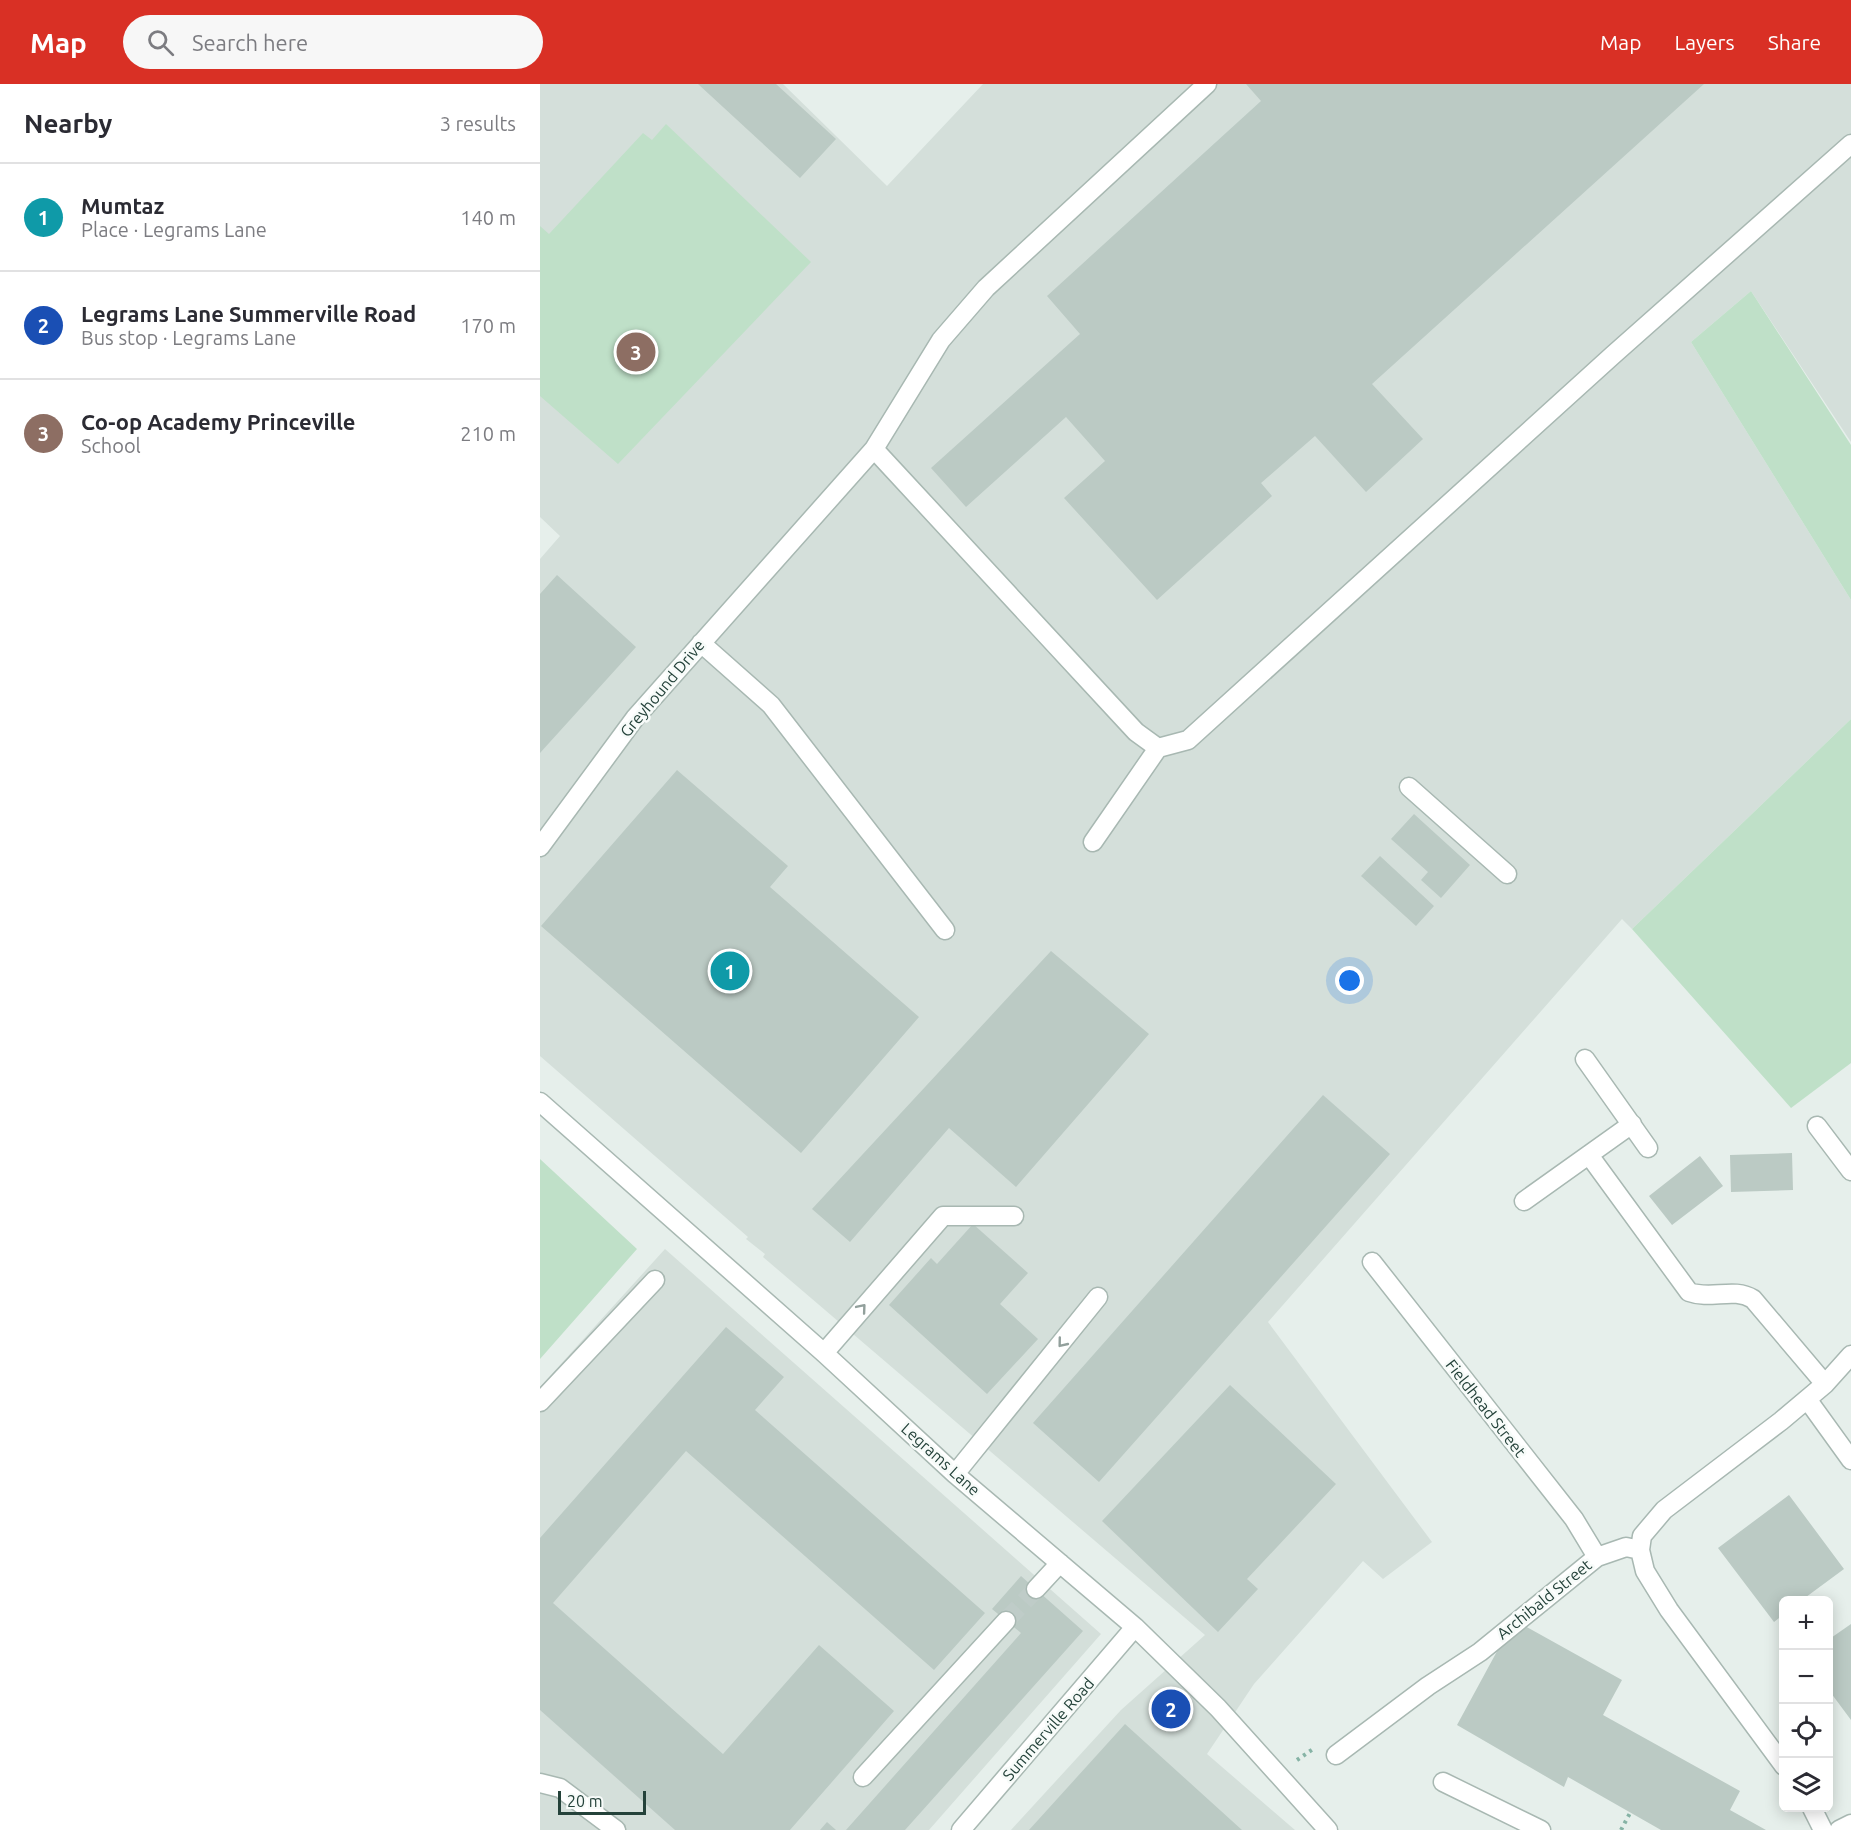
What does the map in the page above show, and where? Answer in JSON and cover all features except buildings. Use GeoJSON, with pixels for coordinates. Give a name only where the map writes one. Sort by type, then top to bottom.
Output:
{"type":"FeatureCollection","features":[{"type":"Feature","properties":{"kind":"street","name":"Greyhound Drive"},"geometry":{"type":"LineString","coordinates":[[540,847],[635,718],[874,449],[941,340],[986,288],[1208,84]]}},
{"type":"Feature","properties":{"kind":"street"},"geometry":{"type":"LineString","coordinates":[[1093,842],[1158,748],[1188,740],[1219,714],[1613,355],[1851,144]]}},
{"type":"Feature","properties":{"kind":"street"},"geometry":{"type":"LineString","coordinates":[[874,449],[1136,732],[1158,748]]}},
{"type":"Feature","properties":{"kind":"street"},"geometry":{"type":"LineString","coordinates":[[701,643],[771,705],[945,930]]}},
{"type":"Feature","properties":{"kind":"street"},"geometry":{"type":"LineString","coordinates":[[1409,787],[1507,874]]}},
{"type":"Feature","properties":{"kind":"street"},"geometry":{"type":"LineString","coordinates":[[1585,1059],[1648,1148]]}},
{"type":"Feature","properties":{"kind":"street","name":"Legrams Lane"},"geometry":{"type":"LineString","coordinates":[[541,1107],[824,1353],[955,1474],[1135,1627],[1218,1708],[1328,1830]]}},
{"type":"Feature","properties":{"kind":"street"},"geometry":{"type":"LineString","coordinates":[[1524,1201],[1632,1124]]}},
{"type":"Feature","properties":{"kind":"street"},"geometry":{"type":"LineString","coordinates":[[1817,1126],[1851,1171]]}},
{"type":"Feature","properties":{"kind":"street"},"geometry":{"type":"LineString","coordinates":[[1589,1155],[1689,1292],[1702,1297],[1745,1294],[1753,1299],[1825,1384]]}},
{"type":"Feature","properties":{"kind":"street"},"geometry":{"type":"LineString","coordinates":[[824,1353],[943,1216],[1014,1216]]}},
{"type":"Feature","properties":{"kind":"street","name":"Fieldhead Street"},"geometry":{"type":"LineString","coordinates":[[1372,1262],[1574,1519],[1597,1557]]}},
{"type":"Feature","properties":{"kind":"street"},"geometry":{"type":"LineString","coordinates":[[540,1402],[655,1280]]}},
{"type":"Feature","properties":{"kind":"street"},"geometry":{"type":"LineString","coordinates":[[955,1474],[1098,1297]]}},
{"type":"Feature","properties":{"kind":"street"},"geometry":{"type":"LineString","coordinates":[[1779,1759],[1669,1610],[1645,1571],[1640,1550],[1642,1536],[1664,1510],[1807,1399],[1825,1384],[1851,1355]]}},
{"type":"Feature","properties":{"kind":"street"},"geometry":{"type":"LineString","coordinates":[[1807,1399],[1851,1460]]}},
{"type":"Feature","properties":{"kind":"street","name":"Archibald Street"},"geometry":{"type":"LineString","coordinates":[[1336,1755],[1428,1686],[1480,1652],[1597,1557],[1626,1547],[1640,1550]]}},
{"type":"Feature","properties":{"kind":"street"},"geometry":{"type":"LineString","coordinates":[[1036,1589],[1060,1563]]}},
{"type":"Feature","properties":{"kind":"street"},"geometry":{"type":"LineString","coordinates":[[863,1777],[1006,1621]]}},
{"type":"Feature","properties":{"kind":"street","name":"Summerville Road"},"geometry":{"type":"LineString","coordinates":[[961,1830],[1135,1627]]}},
{"type":"Feature","properties":{"kind":"street"},"geometry":{"type":"LineString","coordinates":[[1443,1782],[1541,1830]]}},
{"type":"Feature","properties":{"kind":"street"},"geometry":{"type":"LineString","coordinates":[[540,1783],[560,1788],[616,1830]]}},
{"type":"Feature","properties":{"kind":"street"},"geometry":{"type":"LineString","coordinates":[[1814,1812],[1823,1830]]}},
{"type":"Feature","properties":{"kind":"street"},"geometry":{"type":"LineString","coordinates":[[1839,1830],[1851,1824]]}},
{"type":"Feature","properties":{"kind":"path"},"geometry":{"type":"LineString","coordinates":[[1277,1774],[1314,1748],[1336,1755]]}},
{"type":"Feature","properties":{"kind":"path"},"geometry":{"type":"LineString","coordinates":[[1621,1830],[1630,1813]]}},
{"type":"Feature","properties":{"kind":"shaded area"},"geometry":{"type":"Polygon","coordinates":[[[540,84],[783,84],[887,186],[983,84],[1851,84],[1851,442],[1751,291],[1691,342],[1851,600],[1851,719],[1632,929],[1622,919],[1268,1322],[1432,1542],[1383,1579],[1363,1561],[1254,1684],[1207,1754],[1295,1830],[1011,1830],[1121,1710],[1205,1635],[763,1257],[765,1254],[746,1239],[748,1237],[540,1056],[540,559],[560,536],[540,517],[540,84]]]}},
{"type":"Feature","properties":{"kind":"shaded area"},"geometry":{"type":"Polygon","coordinates":[[[665,1249],[1101,1634],[929,1830],[540,1830],[540,1387],[665,1249]]]}},
{"type":"Feature","properties":{"kind":"green space"},"geometry":{"type":"Polygon","coordinates":[[[666,124],[811,262],[618,464],[540,396],[540,226],[549,234],[643,133],[652,140],[666,124]]]}},
{"type":"Feature","properties":{"kind":"green space"},"geometry":{"type":"Polygon","coordinates":[[[1751,291],[1851,445],[1851,600],[1691,342],[1751,291]]]}},
{"type":"Feature","properties":{"kind":"green space"},"geometry":{"type":"Polygon","coordinates":[[[1851,719],[1851,1063],[1791,1108],[1632,929],[1851,719]]]}},
{"type":"Feature","properties":{"kind":"green space"},"geometry":{"type":"Polygon","coordinates":[[[540,1159],[637,1249],[540,1359],[540,1159]]]}},
{"type":"Feature","properties":{"kind":"tunnel"},"geometry":{"type":"LineString","coordinates":[[1006,1621],[1036,1589]]}},
{"type":"Feature","properties":{"kind":"place","name":"Co-op Academy Princeville"},"geometry":{"type":"Point","coordinates":[636,352]}},
{"type":"Feature","properties":{"kind":"place","name":"Mumtaz"},"geometry":{"type":"Point","coordinates":[730,971]}},
{"type":"Feature","properties":{"kind":"place","name":"Legrams Lane Summerville Road"},"geometry":{"type":"Point","coordinates":[1171,1709]}}]}
